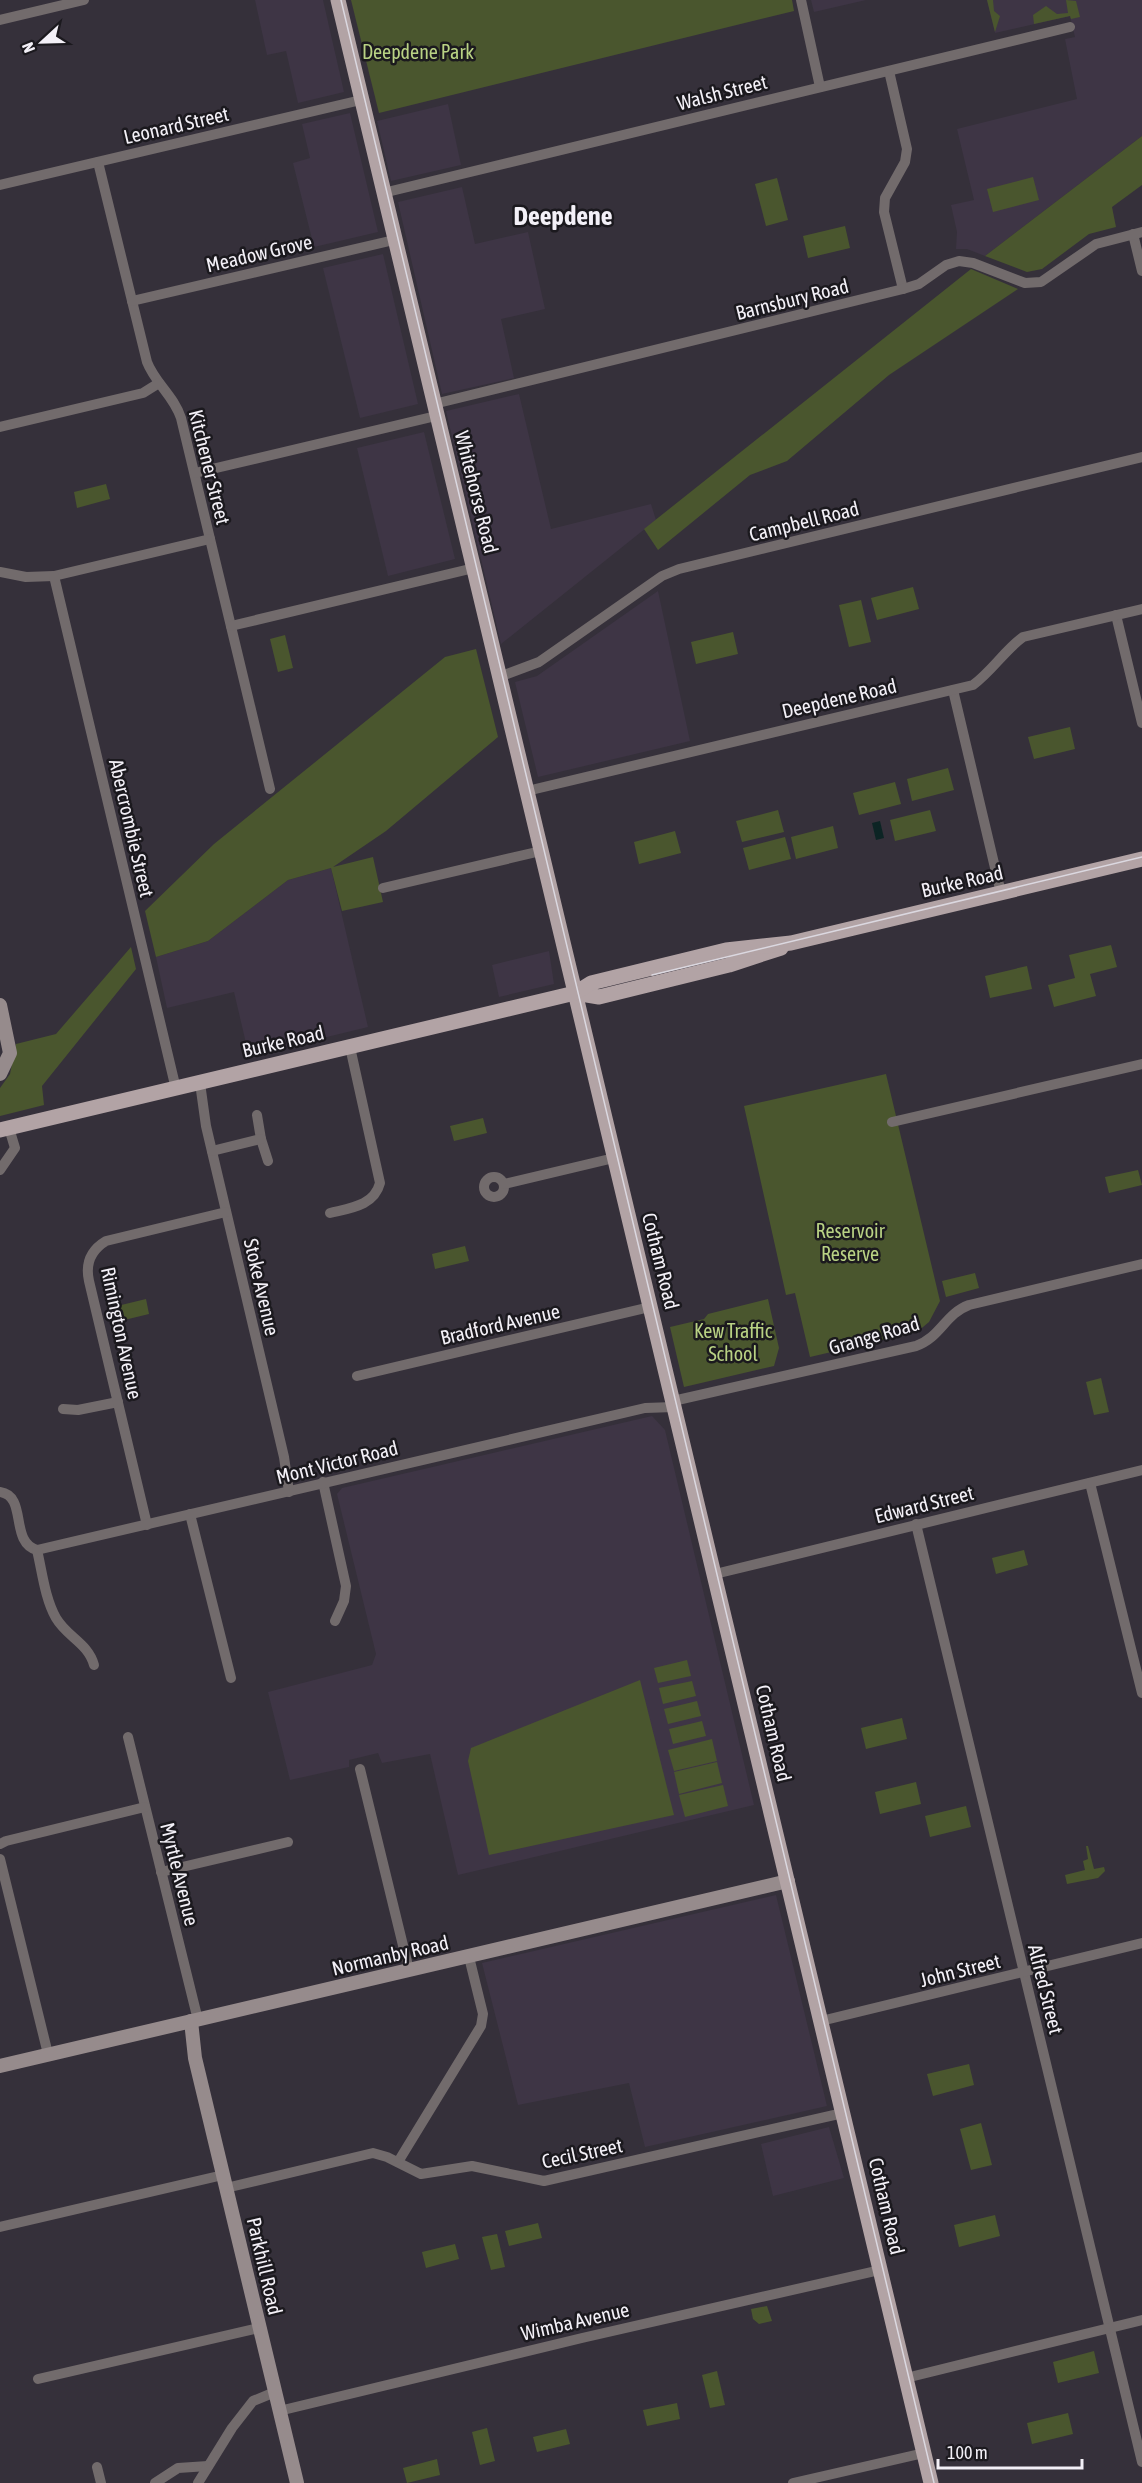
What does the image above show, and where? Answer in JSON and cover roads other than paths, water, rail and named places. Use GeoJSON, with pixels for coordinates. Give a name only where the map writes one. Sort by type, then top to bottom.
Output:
{"type":"FeatureCollection","features":[{"type":"Feature","properties":{"kind":"main road","name":"Whitehorse Road"},"geometry":{"type":"LineString","coordinates":[[338,0],[575,993]]}},
{"type":"Feature","properties":{"kind":"main road","name":"Burke Road"},"geometry":{"type":"LineString","coordinates":[[4,1129],[575,993],[591,983],[726,950],[791,943],[1142,859]]}},
{"type":"Feature","properties":{"kind":"main road","name":"Cotham Road"},"geometry":{"type":"LineString","coordinates":[[575,993],[931,2483]]}},
{"type":"Feature","properties":{"kind":"street"},"geometry":{"type":"LineString","coordinates":[[0,20],[84,0]]}},
{"type":"Feature","properties":{"kind":"street"},"geometry":{"type":"LineString","coordinates":[[801,0],[820,87]]}},
{"type":"Feature","properties":{"kind":"street","name":"Walsh Street"},"geometry":{"type":"LineString","coordinates":[[383,193],[1070,27]]}},
{"type":"Feature","properties":{"kind":"street"},"geometry":{"type":"LineString","coordinates":[[889,71],[907,148],[905,162],[885,198],[884,212],[903,289]]}},
{"type":"Feature","properties":{"kind":"street","name":"Leonard Street"},"geometry":{"type":"LineString","coordinates":[[0,185],[361,100]]}},
{"type":"Feature","properties":{"kind":"street","name":"Kitchener Street"},"geometry":{"type":"LineString","coordinates":[[98,162],[147,362],[178,409],[270,789]]}},
{"type":"Feature","properties":{"kind":"street"},"geometry":{"type":"LineString","coordinates":[[1138,233],[1142,271]]}},
{"type":"Feature","properties":{"kind":"street","name":"Barnsbury Road"},"geometry":{"type":"LineString","coordinates":[[195,473],[903,289],[922,282],[950,263],[959,261],[973,263],[1025,283],[1051,278],[1096,244],[1138,233]]}},
{"type":"Feature","properties":{"kind":"street","name":"Meadow Grove"},"geometry":{"type":"LineString","coordinates":[[132,301],[394,240]]}},
{"type":"Feature","properties":{"kind":"street"},"geometry":{"type":"LineString","coordinates":[[0,427],[143,393],[159,383]]}},
{"type":"Feature","properties":{"kind":"street","name":"Campbell Road"},"geometry":{"type":"LineString","coordinates":[[499,677],[539,662],[662,576],[679,569],[1142,457]]}},
{"type":"Feature","properties":{"kind":"street"},"geometry":{"type":"LineString","coordinates":[[0,572],[26,578],[54,576],[210,539]]}},
{"type":"Feature","properties":{"kind":"street"},"geometry":{"type":"LineString","coordinates":[[231,626],[474,568]]}},
{"type":"Feature","properties":{"kind":"street","name":"Abercrombie Street"},"geometry":{"type":"LineString","coordinates":[[54,576],[176,1089]]}},
{"type":"Feature","properties":{"kind":"street","name":"Deepdene Road"},"geometry":{"type":"LineString","coordinates":[[526,791],[973,685],[986,676],[1007,649],[1023,637],[1142,609]]}},
{"type":"Feature","properties":{"kind":"street"},"geometry":{"type":"LineString","coordinates":[[1116,615],[1142,723]]}},
{"type":"Feature","properties":{"kind":"street"},"geometry":{"type":"LineString","coordinates":[[953,690],[1001,893]]}},
{"type":"Feature","properties":{"kind":"street"},"geometry":{"type":"LineString","coordinates":[[383,888],[541,850]]}},
{"type":"Feature","properties":{"kind":"street"},"geometry":{"type":"LineString","coordinates":[[0,1005],[10,1053],[0,1074]]}},
{"type":"Feature","properties":{"kind":"street"},"geometry":{"type":"LineString","coordinates":[[330,1213],[367,1202],[375,1195],[380,1183],[350,1047]]}},
{"type":"Feature","properties":{"kind":"street"},"geometry":{"type":"LineString","coordinates":[[892,1122],[1142,1064]]}},
{"type":"Feature","properties":{"kind":"street","name":"Stoke Avenue"},"geometry":{"type":"LineString","coordinates":[[196,1084],[293,1491]]}},
{"type":"Feature","properties":{"kind":"street"},"geometry":{"type":"LineString","coordinates":[[258,1115],[261,1139],[268,1161]]}},
{"type":"Feature","properties":{"kind":"street"},"geometry":{"type":"LineString","coordinates":[[0,1170],[11,1157],[15,1145],[4,1129]]}},
{"type":"Feature","properties":{"kind":"street"},"geometry":{"type":"LineString","coordinates":[[212,1151],[261,1139]]}},
{"type":"Feature","properties":{"kind":"street"},"geometry":{"type":"LineString","coordinates":[[504,1184],[614,1158]]}},
{"type":"Feature","properties":{"kind":"street","name":"Rimington Avenue"},"geometry":{"type":"LineString","coordinates":[[147,1524],[88,1274],[93,1252],[112,1239],[226,1212]]}},
{"type":"Feature","properties":{"kind":"street","name":"Grange Road"},"geometry":{"type":"LineString","coordinates":[[673,1401],[916,1346],[933,1337],[960,1309],[1142,1264]]}},
{"type":"Feature","properties":{"kind":"street","name":"Bradford Avenue"},"geometry":{"type":"LineString","coordinates":[[357,1376],[650,1307]]}},
{"type":"Feature","properties":{"kind":"street","name":"Mont Victor Road"},"geometry":{"type":"LineString","coordinates":[[37,1550],[673,1401]]}},
{"type":"Feature","properties":{"kind":"street"},"geometry":{"type":"LineString","coordinates":[[63,1408],[85,1410],[117,1402]]}},
{"type":"Feature","properties":{"kind":"street","name":"Edward Street"},"geometry":{"type":"LineString","coordinates":[[715,1574],[1142,1470]]}},
{"type":"Feature","properties":{"kind":"street"},"geometry":{"type":"LineString","coordinates":[[323,1482],[346,1586],[344,1601],[335,1621]]}},
{"type":"Feature","properties":{"kind":"street"},"geometry":{"type":"LineString","coordinates":[[1090,1483],[1142,1693]]}},
{"type":"Feature","properties":{"kind":"street"},"geometry":{"type":"LineString","coordinates":[[0,1492],[8,1494],[13,1499],[22,1538],[27,1545],[37,1550],[54,1614],[66,1631],[87,1648],[94,1665]]}},
{"type":"Feature","properties":{"kind":"street"},"geometry":{"type":"LineString","coordinates":[[190,1514],[231,1677]]}},
{"type":"Feature","properties":{"kind":"street","name":"Alfred Street"},"geometry":{"type":"LineString","coordinates":[[916,1524],[1142,2463]]}},
{"type":"Feature","properties":{"kind":"street","name":"Myrtle Avenue"},"geometry":{"type":"LineString","coordinates":[[128,1737],[161,1872],[190,2022]]}},
{"type":"Feature","properties":{"kind":"street"},"geometry":{"type":"LineString","coordinates":[[360,1769],[409,1970]]}},
{"type":"Feature","properties":{"kind":"street"},"geometry":{"type":"LineString","coordinates":[[0,1844],[146,1807]]}},
{"type":"Feature","properties":{"kind":"street"},"geometry":{"type":"LineString","coordinates":[[161,1872],[288,1842]]}},
{"type":"Feature","properties":{"kind":"street"},"geometry":{"type":"LineString","coordinates":[[0,1859],[48,2054]]}},
{"type":"Feature","properties":{"kind":"street","name":"Normanby Road"},"geometry":{"type":"LineString","coordinates":[[0,2066],[788,1881]]}},
{"type":"Feature","properties":{"kind":"street","name":"John Street"},"geometry":{"type":"LineString","coordinates":[[821,2021],[1142,1943]]}},
{"type":"Feature","properties":{"kind":"street"},"geometry":{"type":"LineString","coordinates":[[398,2162],[482,2026],[483,2014],[469,1957]]}},
{"type":"Feature","properties":{"kind":"street","name":"Parkhill Road"},"geometry":{"type":"LineString","coordinates":[[190,2022],[195,2058],[297,2483]]}},
{"type":"Feature","properties":{"kind":"street","name":"Cecil Street"},"geometry":{"type":"LineString","coordinates":[[0,2227],[366,2154],[378,2153],[421,2174],[472,2166],[544,2181],[843,2113]]}},
{"type":"Feature","properties":{"kind":"street","name":"Wimba Avenue"},"geometry":{"type":"LineString","coordinates":[[208,2466],[248,2409],[582,2338],[880,2270]]}},
{"type":"Feature","properties":{"kind":"street"},"geometry":{"type":"LineString","coordinates":[[906,2378],[1142,2320]]}},
{"type":"Feature","properties":{"kind":"street"},"geometry":{"type":"LineString","coordinates":[[38,2379],[259,2328]]}},
{"type":"Feature","properties":{"kind":"street"},"geometry":{"type":"LineString","coordinates":[[793,2483],[924,2453]]}},
{"type":"Feature","properties":{"kind":"street"},"geometry":{"type":"LineString","coordinates":[[155,2483],[177,2468],[208,2466]]}},
{"type":"Feature","properties":{"kind":"street"},"geometry":{"type":"LineString","coordinates":[[198,2483],[208,2466]]}},
{"type":"Feature","properties":{"kind":"street"},"geometry":{"type":"LineString","coordinates":[[97,2467],[101,2483]]}},
{"type":"Feature","properties":{"kind":"tram line"},"geometry":{"type":"LineString","coordinates":[[341,0],[934,2483]]}},
{"type":"Feature","properties":{"kind":"tram line"},"geometry":{"type":"LineString","coordinates":[[652,975],[1142,857]]}},
{"type":"Feature","properties":{"kind":"district","name":"Deepdene"},"geometry":{"type":"Point","coordinates":[563,216]}},
{"type":"Feature","properties":{"kind":"park label","name":"Deepdene Park"},"geometry":{"type":"Point","coordinates":[418,51]}},
{"type":"Feature","properties":{"kind":"park label","name":"Reservoir Reserve"},"geometry":{"type":"Point","coordinates":[850,1242]}},
{"type":"Feature","properties":{"kind":"park label","name":"Kew Traffic School"},"geometry":{"type":"Point","coordinates":[733,1342]}}]}
